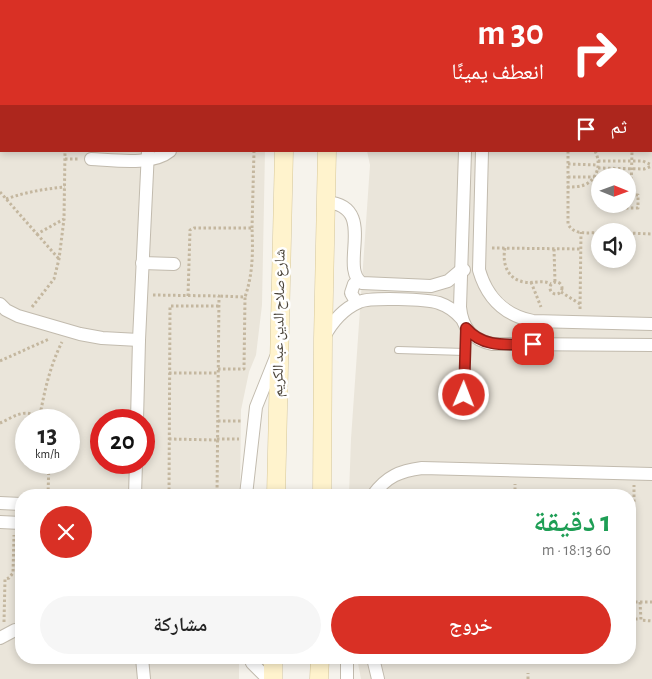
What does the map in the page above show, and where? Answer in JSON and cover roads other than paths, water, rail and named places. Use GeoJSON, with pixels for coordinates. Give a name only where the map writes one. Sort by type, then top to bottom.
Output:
{"type":"FeatureCollection","features":[{"type":"Feature","properties":{"kind":"main road","name":"شارع صلاح الدين عبد الكريم"},"geometry":{"type":"LineString","coordinates":[[276,489],[284,152]]}},
{"type":"Feature","properties":{"kind":"main road"},"geometry":{"type":"LineString","coordinates":[[322,489],[327,152]]}},
{"type":"Feature","properties":{"kind":"main road"},"geometry":{"type":"LineString","coordinates":[[273,664],[273,679]]}},
{"type":"Feature","properties":{"kind":"main road"},"geometry":{"type":"LineString","coordinates":[[319,679],[320,664]]}},
{"type":"Feature","properties":{"kind":"street"},"geometry":{"type":"LineString","coordinates":[[91,159],[163,157],[169,152]]}},
{"type":"Feature","properties":{"kind":"street"},"geometry":{"type":"LineString","coordinates":[[463,323],[462,270],[465,152]]}},
{"type":"Feature","properties":{"kind":"street"},"geometry":{"type":"LineString","coordinates":[[482,152],[479,270],[489,294],[498,304],[508,313],[520,318],[547,321],[652,324]]}},
{"type":"Feature","properties":{"kind":"street"},"geometry":{"type":"LineString","coordinates":[[137,409],[148,156]]}},
{"type":"Feature","properties":{"kind":"street"},"geometry":{"type":"LineString","coordinates":[[326,202],[339,204],[353,219],[355,229],[354,273],[358,281],[362,283],[431,286],[448,281],[462,270],[479,270]]}},
{"type":"Feature","properties":{"kind":"street"},"geometry":{"type":"LineString","coordinates":[[142,264],[174,264]]}},
{"type":"Feature","properties":{"kind":"street"},"geometry":{"type":"LineString","coordinates":[[358,281],[354,284],[351,293],[358,302]]}},
{"type":"Feature","properties":{"kind":"street"},"geometry":{"type":"LineString","coordinates":[[323,339],[338,316],[358,302],[371,299],[429,300],[447,306],[473,336],[482,342],[493,344],[652,345]]}},
{"type":"Feature","properties":{"kind":"street"},"geometry":{"type":"LineString","coordinates":[[0,304],[6,310],[23,318],[68,331],[91,336],[139,340]]}},
{"type":"Feature","properties":{"kind":"street"},"geometry":{"type":"LineString","coordinates":[[247,489],[253,421],[259,397],[278,352]]}},
{"type":"Feature","properties":{"kind":"street"},"geometry":{"type":"LineString","coordinates":[[378,489],[386,480],[403,471],[422,468],[652,474]]}},
{"type":"Feature","properties":{"kind":"street"},"geometry":{"type":"LineString","coordinates":[[135,489],[136,474]]}},
{"type":"Feature","properties":{"kind":"street"},"geometry":{"type":"LineString","coordinates":[[0,503],[15,504]]}},
{"type":"Feature","properties":{"kind":"street"},"geometry":{"type":"LineString","coordinates":[[0,522],[15,523]]}},
{"type":"Feature","properties":{"kind":"street"},"geometry":{"type":"LineString","coordinates":[[2,637],[15,630]]}},
{"type":"Feature","properties":{"kind":"street"},"geometry":{"type":"LineString","coordinates":[[143,664],[144,679]]}},
{"type":"Feature","properties":{"kind":"street"},"geometry":{"type":"LineString","coordinates":[[253,664],[268,679]]}},
{"type":"Feature","properties":{"kind":"street"},"geometry":{"type":"LineString","coordinates":[[347,664],[347,679]]}},
{"type":"Feature","properties":{"kind":"street"},"geometry":{"type":"LineString","coordinates":[[374,664],[378,679]]}},
{"type":"Feature","properties":{"kind":"lane"},"geometry":{"type":"LineString","coordinates":[[463,323],[465,352],[464,395]]}},
{"type":"Feature","properties":{"kind":"lane"},"geometry":{"type":"LineString","coordinates":[[398,350],[465,352]]}}]}
